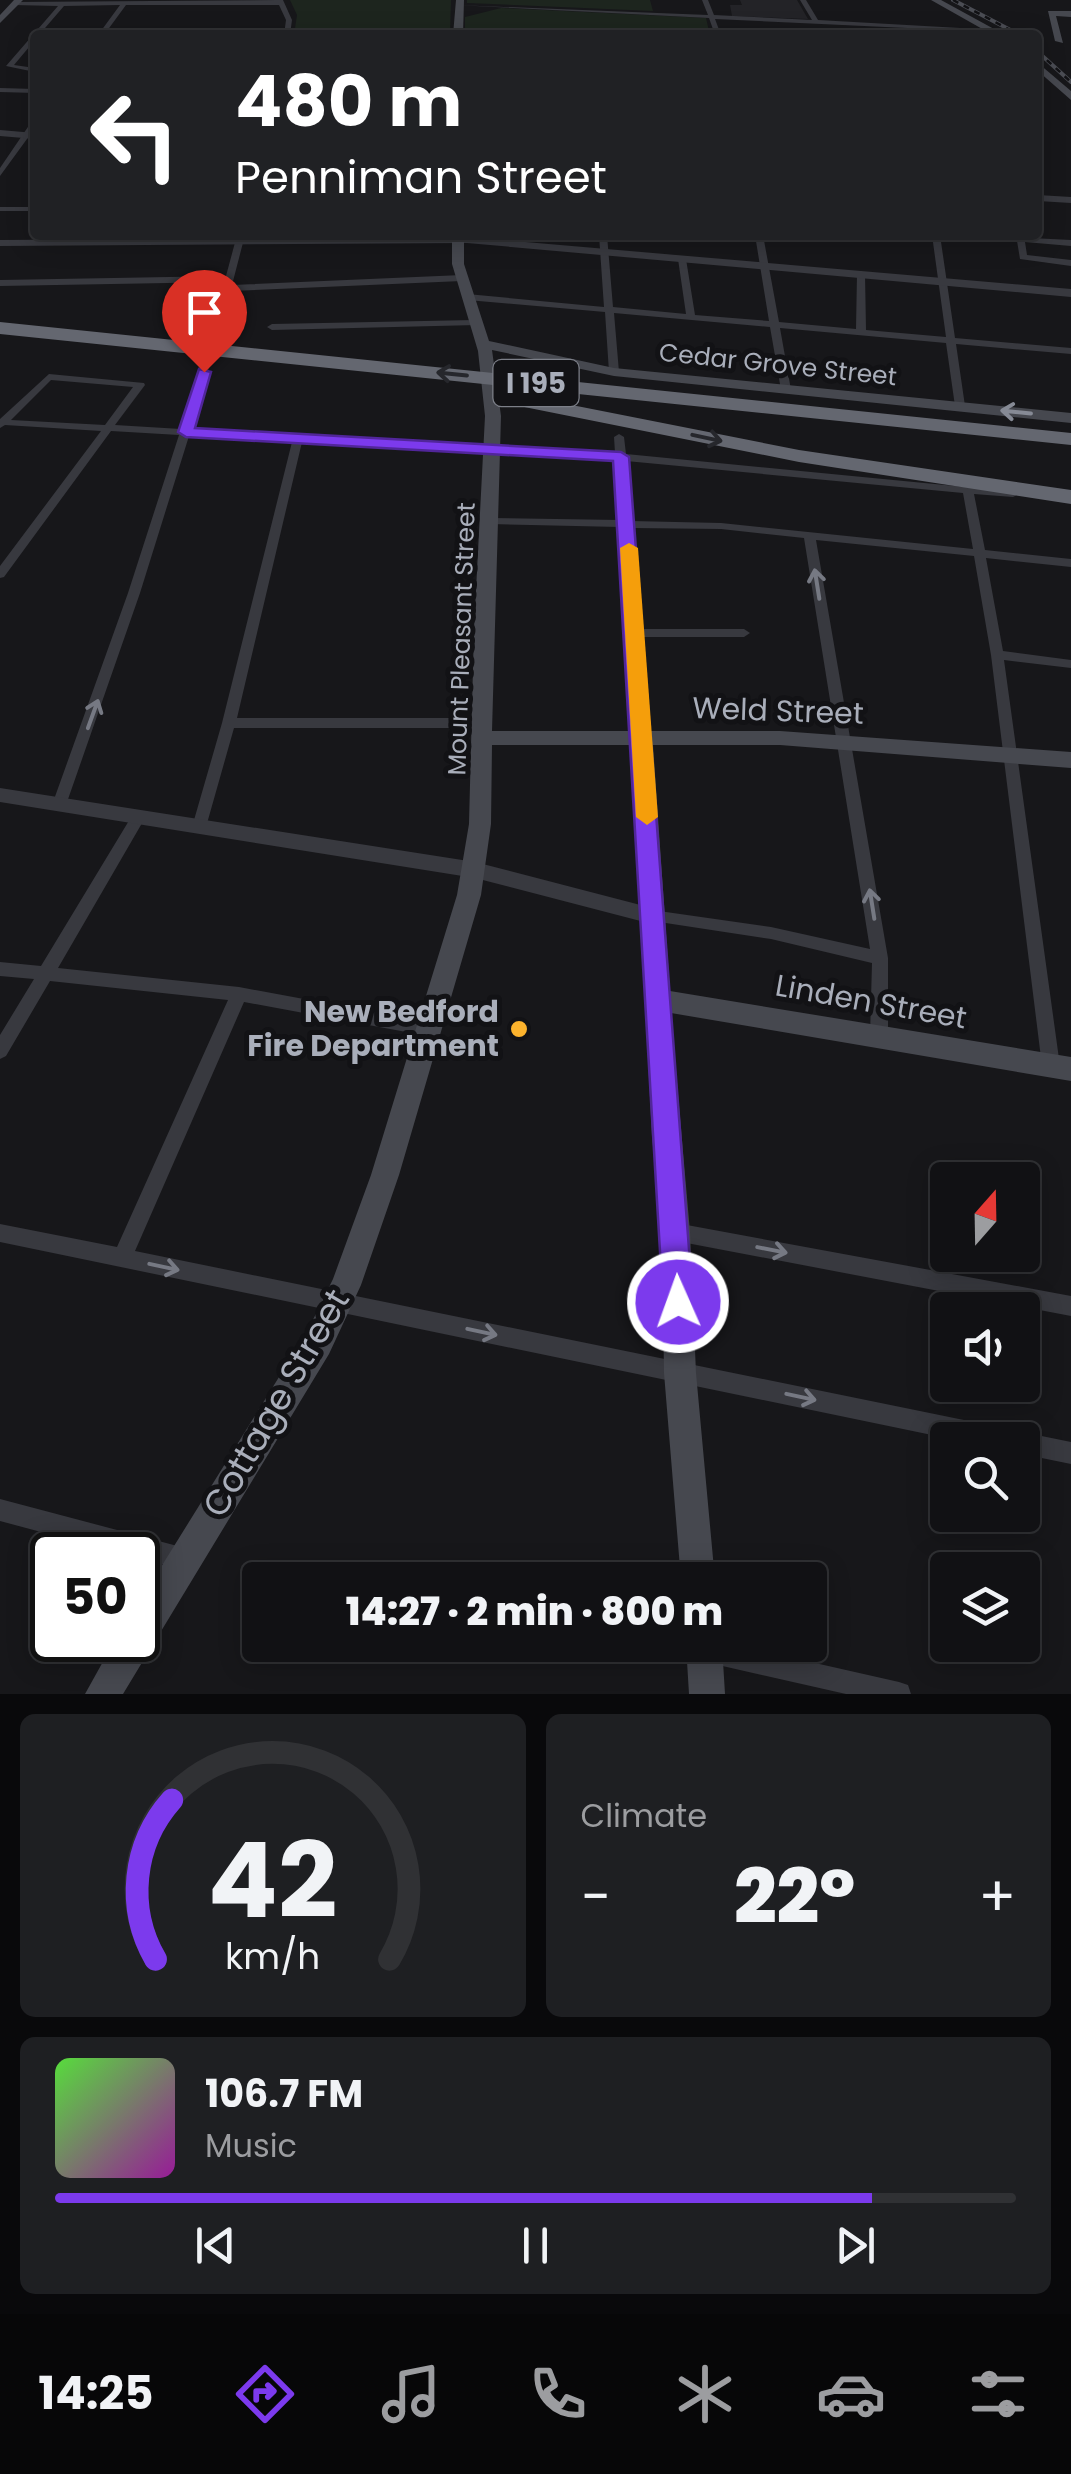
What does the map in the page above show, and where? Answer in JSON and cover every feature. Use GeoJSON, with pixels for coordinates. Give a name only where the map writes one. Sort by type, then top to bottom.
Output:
{"type":"FeatureCollection","features":[{"type":"Feature","properties":{"kind":"highway","name":"I 195"},"geometry":{"type":"LineString","coordinates":[[0,328],[502,397],[1071,439]]}},
{"type":"Feature","properties":{"kind":"highway","name":"I 195"},"geometry":{"type":"LineString","coordinates":[[0,344],[502,397],[1071,450]]}},
{"type":"Feature","properties":{"kind":"highway"},"geometry":{"type":"LineString","coordinates":[[502,397],[786,390]]}},
{"type":"Feature","properties":{"kind":"highway"},"geometry":{"type":"LineString","coordinates":[[502,397],[799,456],[1071,499]]}},
{"type":"Feature","properties":{"kind":"main road"},"geometry":{"type":"LineString","coordinates":[[935,0],[990,30]]}},
{"type":"Feature","properties":{"kind":"main road"},"geometry":{"type":"LineString","coordinates":[[458,30],[459,2]]}},
{"type":"Feature","properties":{"kind":"main road"},"geometry":{"type":"LineString","coordinates":[[0,20],[15,4]]}},
{"type":"Feature","properties":{"kind":"main road"},"geometry":{"type":"LineString","coordinates":[[1060,42],[1052,13],[1071,14]]}},
{"type":"Feature","properties":{"kind":"main road"},"geometry":{"type":"LineString","coordinates":[[1042,70],[1071,97]]}},
{"type":"Feature","properties":{"kind":"main road","name":"Mount Pleasant Street"},"geometry":{"type":"LineString","coordinates":[[458,240],[462,278],[474,323],[502,397],[493,450],[475,870]]}},
{"type":"Feature","properties":{"kind":"main road","name":"Cedar Grove Street"},"geometry":{"type":"LineString","coordinates":[[485,351],[614,372],[1071,418]]}},
{"type":"Feature","properties":{"kind":"main road","name":"Weld Street"},"geometry":{"type":"LineString","coordinates":[[482,731],[843,741],[1071,760]]}},
{"type":"Feature","properties":{"kind":"main road"},"geometry":{"type":"LineString","coordinates":[[642,738],[666,1137],[676,1232],[680,1372],[696,1562]]}},
{"type":"Feature","properties":{"kind":"main road","name":"Cottage Street"},"geometry":{"type":"LineString","coordinates":[[160,1599],[318,1343],[338,1302],[380,1192],[475,870]]}},
{"type":"Feature","properties":{"kind":"main road","name":"Linden Street"},"geometry":{"type":"LineString","coordinates":[[660,1000],[1061,1067]]}},
{"type":"Feature","properties":{"kind":"main road","name":"Cottage Street"},"geometry":{"type":"LineString","coordinates":[[103,1694],[122,1662]]}},
{"type":"Feature","properties":{"kind":"main road"},"geometry":{"type":"LineString","coordinates":[[705,1662],[707,1694]]}},
{"type":"Feature","properties":{"kind":"street"},"geometry":{"type":"LineString","coordinates":[[705,0],[717,30]]}},
{"type":"Feature","properties":{"kind":"street"},"geometry":{"type":"LineString","coordinates":[[802,0],[816,22]]}},
{"type":"Feature","properties":{"kind":"street"},"geometry":{"type":"LineString","coordinates":[[0,8],[64,2],[280,2],[290,20],[288,30]]}},
{"type":"Feature","properties":{"kind":"street"},"geometry":{"type":"LineString","coordinates":[[40,30],[64,2]]}},
{"type":"Feature","properties":{"kind":"street"},"geometry":{"type":"LineString","coordinates":[[459,2],[947,30]]}},
{"type":"Feature","properties":{"kind":"street"},"geometry":{"type":"LineString","coordinates":[[105,30],[124,4]]}},
{"type":"Feature","properties":{"kind":"street"},"geometry":{"type":"LineString","coordinates":[[30,42],[9,66],[30,69]]}},
{"type":"Feature","properties":{"kind":"street"},"geometry":{"type":"LineString","coordinates":[[0,90],[30,90]]}},
{"type":"Feature","properties":{"kind":"street"},"geometry":{"type":"LineString","coordinates":[[0,133],[30,136]]}},
{"type":"Feature","properties":{"kind":"street"},"geometry":{"type":"LineString","coordinates":[[1,170],[30,136]]}},
{"type":"Feature","properties":{"kind":"street"},"geometry":{"type":"LineString","coordinates":[[1042,198],[1071,200]]}},
{"type":"Feature","properties":{"kind":"street"},"geometry":{"type":"LineString","coordinates":[[0,209],[30,208]]}},
{"type":"Feature","properties":{"kind":"street"},"geometry":{"type":"LineString","coordinates":[[0,243],[144,240]]}},
{"type":"Feature","properties":{"kind":"street"},"geometry":{"type":"LineString","coordinates":[[59,805],[114,657],[186,432],[239,240]]}},
{"type":"Feature","properties":{"kind":"street"},"geometry":{"type":"LineString","coordinates":[[479,240],[1071,293]]}},
{"type":"Feature","properties":{"kind":"street"},"geometry":{"type":"LineString","coordinates":[[604,240],[614,372]]}},
{"type":"Feature","properties":{"kind":"street"},"geometry":{"type":"LineString","coordinates":[[760,240],[786,390]]}},
{"type":"Feature","properties":{"kind":"street"},"geometry":{"type":"LineString","coordinates":[[937,240],[960,406]]}},
{"type":"Feature","properties":{"kind":"street"},"geometry":{"type":"LineString","coordinates":[[1020,240],[1023,258],[1071,263]]}},
{"type":"Feature","properties":{"kind":"street"},"geometry":{"type":"LineString","coordinates":[[1042,240],[1071,242]]}},
{"type":"Feature","properties":{"kind":"street"},"geometry":{"type":"LineString","coordinates":[[682,259],[691,316]]}},
{"type":"Feature","properties":{"kind":"street"},"geometry":{"type":"LineString","coordinates":[[861,274],[861,332]]}},
{"type":"Feature","properties":{"kind":"street"},"geometry":{"type":"LineString","coordinates":[[0,283],[228,284],[462,278]]}},
{"type":"Feature","properties":{"kind":"street"},"geometry":{"type":"LineString","coordinates":[[467,297],[610,306],[1071,350]]}},
{"type":"Feature","properties":{"kind":"street"},"geometry":{"type":"LineString","coordinates":[[272,326],[474,323]]}},
{"type":"Feature","properties":{"kind":"street"},"geometry":{"type":"LineString","coordinates":[[0,574],[140,385],[48,377],[1,423]]}},
{"type":"Feature","properties":{"kind":"street"},"geometry":{"type":"LineString","coordinates":[[1,423],[621,457],[1071,499]]}},
{"type":"Feature","properties":{"kind":"street"},"geometry":{"type":"LineString","coordinates":[[620,437],[642,738]]}},
{"type":"Feature","properties":{"kind":"street"},"geometry":{"type":"LineString","coordinates":[[199,827],[229,723],[297,441]]}},
{"type":"Feature","properties":{"kind":"street"},"geometry":{"type":"LineString","coordinates":[[968,489],[1061,1067]]}},
{"type":"Feature","properties":{"kind":"street"},"geometry":{"type":"LineString","coordinates":[[490,522],[721,526],[1071,563]]}},
{"type":"Feature","properties":{"kind":"street"},"geometry":{"type":"LineString","coordinates":[[809,534],[880,958],[879,1036]]}},
{"type":"Feature","properties":{"kind":"street"},"geometry":{"type":"LineString","coordinates":[[634,633],[744,633]]}},
{"type":"Feature","properties":{"kind":"street"},"geometry":{"type":"LineString","coordinates":[[997,655],[1071,664]]}},
{"type":"Feature","properties":{"kind":"street"},"geometry":{"type":"LineString","coordinates":[[229,723],[482,731]]}},
{"type":"Feature","properties":{"kind":"street"},"geometry":{"type":"LineString","coordinates":[[0,795],[475,870],[652,916],[772,933],[880,958]]}},
{"type":"Feature","properties":{"kind":"street"},"geometry":{"type":"LineString","coordinates":[[0,1051],[138,818]]}},
{"type":"Feature","properties":{"kind":"street"},"geometry":{"type":"LineString","coordinates":[[0,969],[239,994],[428,1029]]}},
{"type":"Feature","properties":{"kind":"street"},"geometry":{"type":"LineString","coordinates":[[122,1258],[239,994]]}},
{"type":"Feature","properties":{"kind":"street"},"geometry":{"type":"LineString","coordinates":[[676,1232],[1071,1306]]}},
{"type":"Feature","properties":{"kind":"street"},"geometry":{"type":"LineString","coordinates":[[0,1233],[930,1424]]}},
{"type":"Feature","properties":{"kind":"street"},"geometry":{"type":"LineString","coordinates":[[1040,1447],[1071,1453]]}},
{"type":"Feature","properties":{"kind":"street"},"geometry":{"type":"LineString","coordinates":[[0,1510],[185,1559]]}},
{"type":"Feature","properties":{"kind":"street"},"geometry":{"type":"LineString","coordinates":[[763,1662],[899,1694]]}},
{"type":"Feature","properties":{"kind":"shaded area"},"geometry":{"type":"Polygon","coordinates":[[[290,0],[451,0],[450,30],[295,30],[297,15],[290,0]]]}},
{"type":"Feature","properties":{"kind":"shaded area"},"geometry":{"type":"Polygon","coordinates":[[[650,0],[653,11],[467,3],[650,0]]]}},
{"type":"Feature","properties":{"kind":"shaded area"},"geometry":{"type":"Polygon","coordinates":[[[740,0],[797,0],[808,19],[732,16],[730,5],[742,5],[740,0]]]}},
{"type":"Feature","properties":{"kind":"shaded area"},"geometry":{"type":"Polygon","coordinates":[[[501,8],[706,18],[709,30],[465,30],[465,17],[501,8]]]}},
{"type":"Feature","properties":{"kind":"railway"},"geometry":{"type":"LineString","coordinates":[[953,0],[1010,30]]}},
{"type":"Feature","properties":{"kind":"railway"},"geometry":{"type":"LineString","coordinates":[[1042,56],[1071,82]]}},
{"type":"Feature","properties":{"kind":"slow traffic"},"geometry":{"type":"LineString","coordinates":[[629,548],[647,817]]}},
{"type":"Feature","properties":{"kind":"place","name":"New Bedford Fire Department"},"geometry":{"type":"Point","coordinates":[519,1029]}},
{"type":"Feature","properties":{"kind":"route"},"geometry":{"type":"LineString","coordinates":[[204,372],[186,432],[621,457],[678,1302]]}}]}
